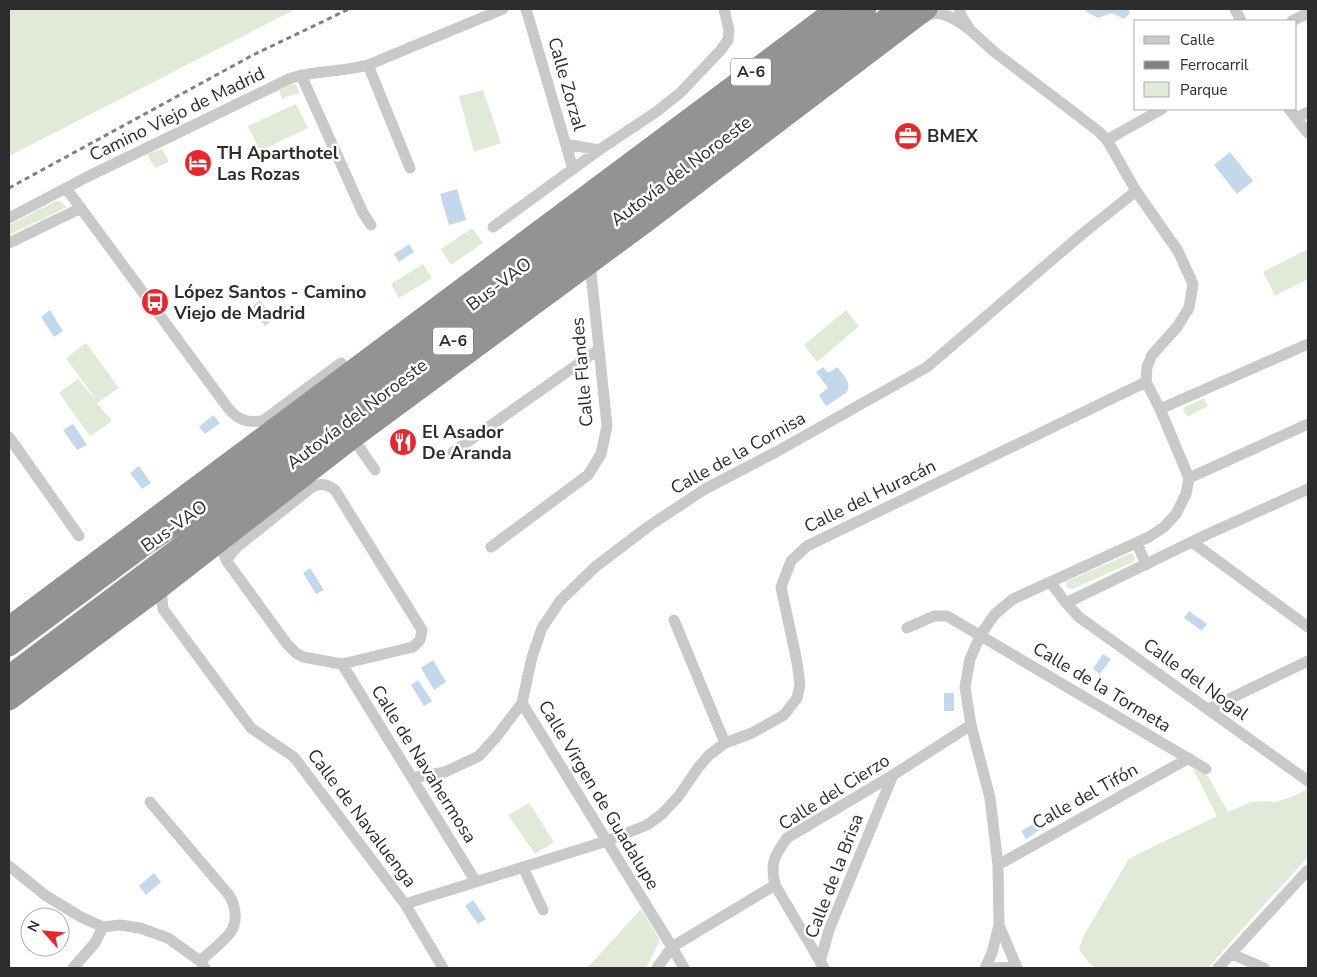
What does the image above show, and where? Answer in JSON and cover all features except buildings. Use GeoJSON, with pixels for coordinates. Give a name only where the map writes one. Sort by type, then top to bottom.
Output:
{"type":"FeatureCollection","features":[{"type":"Feature","properties":{"kind":"highway","name":"A-6"},"geometry":{"type":"LineString","coordinates":[[9,627],[836,9]]}},
{"type":"Feature","properties":{"kind":"highway","name":"Bus-VAO"},"geometry":{"type":"LineString","coordinates":[[9,646],[145,545],[204,505],[866,9]]}},
{"type":"Feature","properties":{"kind":"highway","name":"Autovía del Noroeste"},"geometry":{"type":"LineString","coordinates":[[9,676],[899,9]]}},
{"type":"Feature","properties":{"kind":"highway"},"geometry":{"type":"LineString","coordinates":[[9,700],[161,587],[223,550],[353,438],[570,278],[927,9]]}},
{"type":"Feature","properties":{"kind":"highway"},"geometry":{"type":"LineString","coordinates":[[341,363],[424,300],[653,135],[667,135]]}},
{"type":"Feature","properties":{"kind":"highway"},"geometry":{"type":"LineString","coordinates":[[9,657],[150,550],[204,505]]}},
{"type":"Feature","properties":{"kind":"street","name":"Camino Viejo de Madrid"},"geometry":{"type":"LineString","coordinates":[[9,218],[272,86],[301,74],[368,65],[503,9]]}},
{"type":"Feature","properties":{"kind":"street","name":"Calle Zorzal"},"geometry":{"type":"LineString","coordinates":[[526,9],[573,170]]}},
{"type":"Feature","properties":{"kind":"street"},"geometry":{"type":"LineString","coordinates":[[493,227],[680,93],[728,40],[729,30],[724,9]]}},
{"type":"Feature","properties":{"kind":"street"},"geometry":{"type":"LineString","coordinates":[[960,9],[962,17],[971,32]]}},
{"type":"Feature","properties":{"kind":"street"},"geometry":{"type":"LineString","coordinates":[[1235,9],[1241,20]]}},
{"type":"Feature","properties":{"kind":"street"},"geometry":{"type":"LineString","coordinates":[[825,86],[928,15],[936,13],[945,15],[971,32],[1107,140],[1136,191],[1178,251],[1193,284],[1189,308],[1177,327],[1152,354],[1147,367],[1146,382],[1189,478],[1186,494],[1176,514],[1164,527],[1149,537],[1013,599],[995,614],[980,634],[970,659],[965,687],[971,725],[990,798],[998,865],[999,925],[986,968],[1016,968],[999,925]]}},
{"type":"Feature","properties":{"kind":"street"},"geometry":{"type":"LineString","coordinates":[[1294,20],[1308,13]]}},
{"type":"Feature","properties":{"kind":"street"},"geometry":{"type":"LineString","coordinates":[[368,65],[410,168]]}},
{"type":"Feature","properties":{"kind":"street"},"geometry":{"type":"LineString","coordinates":[[301,74],[363,213],[371,225]]}},
{"type":"Feature","properties":{"kind":"street"},"geometry":{"type":"LineString","coordinates":[[1107,140],[1160,110]]}},
{"type":"Feature","properties":{"kind":"street"},"geometry":{"type":"LineString","coordinates":[[1290,110],[1308,133]]}},
{"type":"Feature","properties":{"kind":"street"},"geometry":{"type":"LineString","coordinates":[[1296,118],[1308,112]]}},
{"type":"Feature","properties":{"kind":"street"},"geometry":{"type":"LineString","coordinates":[[566,144],[599,150]]}},
{"type":"Feature","properties":{"kind":"street"},"geometry":{"type":"LineString","coordinates":[[66,188],[197,366],[233,414],[239,419],[251,422],[264,420],[341,363]]}},
{"type":"Feature","properties":{"kind":"street","name":"Calle de la Cornisa"},"geometry":{"type":"LineString","coordinates":[[412,778],[444,772],[479,756],[498,736],[522,703],[532,657],[542,628],[560,601],[595,567],[649,526],[704,489],[776,452],[927,367],[1081,235],[1136,191]]}},
{"type":"Feature","properties":{"kind":"street"},"geometry":{"type":"LineString","coordinates":[[9,243],[81,208]]}},
{"type":"Feature","properties":{"kind":"street","name":"Calle Flandes"},"geometry":{"type":"LineString","coordinates":[[491,547],[588,475],[601,454],[607,426],[590,263]]}},
{"type":"Feature","properties":{"kind":"street","name":"Calle Flandes"},"geometry":{"type":"LineString","coordinates":[[570,278],[581,281],[592,291]]}},
{"type":"Feature","properties":{"kind":"street"},"geometry":{"type":"LineString","coordinates":[[1160,410],[1308,344]]}},
{"type":"Feature","properties":{"kind":"street"},"geometry":{"type":"LineString","coordinates":[[453,452],[598,350]]}},
{"type":"Feature","properties":{"kind":"street","name":"Calle del Huracán"},"geometry":{"type":"LineString","coordinates":[[405,904],[607,841],[646,825],[662,814],[678,797],[709,755],[725,743],[752,733],[784,715],[797,698],[800,685],[797,662],[781,587],[791,561],[807,546],[1146,382]]}},
{"type":"Feature","properties":{"kind":"street"},"geometry":{"type":"LineString","coordinates":[[1189,478],[1308,424]]}},
{"type":"Feature","properties":{"kind":"street"},"geometry":{"type":"LineString","coordinates":[[9,437],[79,536]]}},
{"type":"Feature","properties":{"kind":"street"},"geometry":{"type":"LineString","coordinates":[[353,438],[374,470]]}},
{"type":"Feature","properties":{"kind":"street"},"geometry":{"type":"LineString","coordinates":[[318,484],[326,485],[335,490],[422,630],[420,640],[413,647],[342,664],[304,657],[296,653],[287,644],[223,550],[236,547],[312,487],[318,484]]}},
{"type":"Feature","properties":{"kind":"street"},"geometry":{"type":"LineString","coordinates":[[1066,603],[1308,489]]}},
{"type":"Feature","properties":{"kind":"street"},"geometry":{"type":"LineString","coordinates":[[1192,542],[1308,627]]}},
{"type":"Feature","properties":{"kind":"street"},"geometry":{"type":"LineString","coordinates":[[1137,543],[1146,565]]}},
{"type":"Feature","properties":{"kind":"street","name":"Calle del Nogal"},"geometry":{"type":"LineString","coordinates":[[1051,582],[1079,617],[1308,781]]}},
{"type":"Feature","properties":{"kind":"street"},"geometry":{"type":"LineString","coordinates":[[139,603],[163,609],[161,587]]}},
{"type":"Feature","properties":{"kind":"street","name":"Calle de Navaluenga"},"geometry":{"type":"LineString","coordinates":[[163,609],[251,728],[294,756],[405,904],[443,968]]}},
{"type":"Feature","properties":{"kind":"street","name":"Calle de la Tormeta"},"geometry":{"type":"LineString","coordinates":[[907,628],[934,616],[947,616],[1206,769]]}},
{"type":"Feature","properties":{"kind":"street"},"geometry":{"type":"LineString","coordinates":[[674,620],[725,743]]}},
{"type":"Feature","properties":{"kind":"street"},"geometry":{"type":"LineString","coordinates":[[1208,709],[1308,662]]}},
{"type":"Feature","properties":{"kind":"street","name":"Calle de Navahermosa"},"geometry":{"type":"LineString","coordinates":[[342,664],[476,882]]}},
{"type":"Feature","properties":{"kind":"street","name":"Calle Virgen de Guadalupe"},"geometry":{"type":"LineString","coordinates":[[522,703],[684,968]]}},
{"type":"Feature","properties":{"kind":"street","name":"Calle del Cierzo"},"geometry":{"type":"LineString","coordinates":[[822,965],[775,886],[772,872],[776,854],[787,838],[893,776],[971,725]]}},
{"type":"Feature","properties":{"kind":"street","name":"Calle del Tifón"},"geometry":{"type":"LineString","coordinates":[[998,865],[1189,758]]}},
{"type":"Feature","properties":{"kind":"street","name":"Calle de la Brisa"},"geometry":{"type":"LineString","coordinates":[[822,965],[829,930],[893,776]]}},
{"type":"Feature","properties":{"kind":"street"},"geometry":{"type":"LineString","coordinates":[[9,866],[45,895],[79,916],[103,927],[120,925],[140,928],[168,938],[202,965],[231,932],[235,919],[234,903],[150,802]]}},
{"type":"Feature","properties":{"kind":"street"},"geometry":{"type":"LineString","coordinates":[[523,867],[543,910]]}},
{"type":"Feature","properties":{"kind":"street"},"geometry":{"type":"LineString","coordinates":[[1218,968],[1308,870]]}},
{"type":"Feature","properties":{"kind":"street"},"geometry":{"type":"LineString","coordinates":[[657,968],[672,947],[775,886]]}},
{"type":"Feature","properties":{"kind":"street"},"geometry":{"type":"LineString","coordinates":[[73,968],[95,943],[103,927]]}},
{"type":"Feature","properties":{"kind":"street"},"geometry":{"type":"LineString","coordinates":[[1232,954],[1264,968]]}},
{"type":"Feature","properties":{"kind":"green space"},"geometry":{"type":"Polygon","coordinates":[[[9,9],[296,9],[9,156],[9,9]]]}},
{"type":"Feature","properties":{"kind":"green space"},"geometry":{"type":"Polygon","coordinates":[[[293,84],[296,85],[300,93],[285,97],[283,100],[280,90],[293,84]]]}},
{"type":"Feature","properties":{"kind":"green space"},"geometry":{"type":"Polygon","coordinates":[[[483,90],[501,143],[474,152],[459,96],[483,90]]]}},
{"type":"Feature","properties":{"kind":"green space"},"geometry":{"type":"Polygon","coordinates":[[[296,104],[308,128],[260,151],[248,126],[296,104]]]}},
{"type":"Feature","properties":{"kind":"green space"},"geometry":{"type":"Polygon","coordinates":[[[162,149],[169,162],[155,168],[147,154],[162,149]]]}},
{"type":"Feature","properties":{"kind":"green space"},"geometry":{"type":"Polygon","coordinates":[[[56,201],[60,201],[67,207],[9,235],[9,225],[56,201]]]}},
{"type":"Feature","properties":{"kind":"green space"},"geometry":{"type":"Polygon","coordinates":[[[472,228],[483,243],[451,265],[441,249],[472,228]]]}},
{"type":"Feature","properties":{"kind":"green space"},"geometry":{"type":"Polygon","coordinates":[[[1308,249],[1308,279],[1275,296],[1263,272],[1308,249]]]}},
{"type":"Feature","properties":{"kind":"green space"},"geometry":{"type":"Polygon","coordinates":[[[423,264],[432,278],[399,298],[391,284],[423,264]]]}},
{"type":"Feature","properties":{"kind":"green space"},"geometry":{"type":"Polygon","coordinates":[[[846,310],[859,326],[817,362],[804,345],[846,310]]]}},
{"type":"Feature","properties":{"kind":"green space"},"geometry":{"type":"Polygon","coordinates":[[[86,343],[119,388],[97,403],[112,421],[90,436],[59,393],[78,379],[97,401],[66,358],[86,343]]]}},
{"type":"Feature","properties":{"kind":"green space"},"geometry":{"type":"Polygon","coordinates":[[[1204,398],[1208,406],[1187,417],[1183,408],[1204,398]]]}},
{"type":"Feature","properties":{"kind":"green space"},"geometry":{"type":"Polygon","coordinates":[[[1129,554],[1133,554],[1135,557],[1133,562],[1072,589],[1067,588],[1066,584],[1068,581],[1129,554]]]}},
{"type":"Feature","properties":{"kind":"green space"},"geometry":{"type":"Polygon","coordinates":[[[1193,769],[1208,776],[1228,812],[1251,802],[1276,802],[1306,790],[1308,791],[1308,857],[1208,968],[1096,968],[1089,963],[1079,950],[1083,937],[1128,860],[1217,816],[1193,769]]]}},
{"type":"Feature","properties":{"kind":"green space"},"geometry":{"type":"Polygon","coordinates":[[[529,803],[554,842],[535,854],[508,815],[529,803]]]}},
{"type":"Feature","properties":{"kind":"green space"},"geometry":{"type":"Polygon","coordinates":[[[641,909],[660,940],[646,968],[587,968],[641,909]]]}},
{"type":"Feature","properties":{"kind":"water"},"geometry":{"type":"Polygon","coordinates":[[[1085,9],[1128,9],[1130,13],[1124,19],[1112,13],[1098,18],[1085,9]]]}},
{"type":"Feature","properties":{"kind":"water"},"geometry":{"type":"Polygon","coordinates":[[[1230,152],[1253,181],[1237,194],[1214,165],[1230,152]]]}},
{"type":"Feature","properties":{"kind":"water"},"geometry":{"type":"Polygon","coordinates":[[[457,189],[466,220],[449,225],[440,194],[457,189]]]}},
{"type":"Feature","properties":{"kind":"water"},"geometry":{"type":"Polygon","coordinates":[[[409,244],[414,252],[399,262],[394,254],[409,244]]]}},
{"type":"Feature","properties":{"kind":"water"},"geometry":{"type":"Polygon","coordinates":[[[260,300],[274,319],[265,326],[252,307],[260,300]]]}},
{"type":"Feature","properties":{"kind":"water"},"geometry":{"type":"Polygon","coordinates":[[[50,310],[63,331],[54,337],[41,317],[50,310]]]}},
{"type":"Feature","properties":{"kind":"water"},"geometry":{"type":"Polygon","coordinates":[[[823,367],[827,372],[830,372],[837,367],[848,385],[847,392],[827,406],[819,395],[828,388],[816,372],[823,367]]]}},
{"type":"Feature","properties":{"kind":"water"},"geometry":{"type":"Polygon","coordinates":[[[213,415],[220,423],[205,434],[199,427],[213,415]]]}},
{"type":"Feature","properties":{"kind":"water"},"geometry":{"type":"Polygon","coordinates":[[[73,424],[87,445],[77,450],[63,430],[73,424]]]}},
{"type":"Feature","properties":{"kind":"water"},"geometry":{"type":"Polygon","coordinates":[[[139,466],[151,483],[142,489],[130,473],[139,466]]]}},
{"type":"Feature","properties":{"kind":"water"},"geometry":{"type":"Polygon","coordinates":[[[310,568],[324,590],[316,594],[303,573],[310,568]]]}},
{"type":"Feature","properties":{"kind":"water"},"geometry":{"type":"Polygon","coordinates":[[[1189,611],[1207,624],[1202,631],[1184,618],[1189,611]]]}},
{"type":"Feature","properties":{"kind":"water"},"geometry":{"type":"Polygon","coordinates":[[[1103,654],[1111,659],[1100,674],[1093,669],[1103,654]]]}},
{"type":"Feature","properties":{"kind":"water"},"geometry":{"type":"Polygon","coordinates":[[[433,660],[446,682],[434,690],[421,668],[433,660]]]}},
{"type":"Feature","properties":{"kind":"water"},"geometry":{"type":"Polygon","coordinates":[[[418,680],[432,701],[424,706],[411,685],[418,680]]]}},
{"type":"Feature","properties":{"kind":"water"},"geometry":{"type":"Polygon","coordinates":[[[944,693],[954,693],[954,711],[944,711],[944,693]]]}},
{"type":"Feature","properties":{"kind":"water"},"geometry":{"type":"Polygon","coordinates":[[[1037,822],[1041,829],[1026,839],[1021,831],[1037,822]]]}},
{"type":"Feature","properties":{"kind":"water"},"geometry":{"type":"Polygon","coordinates":[[[154,873],[161,882],[146,895],[139,886],[154,873]]]}},
{"type":"Feature","properties":{"kind":"water"},"geometry":{"type":"Polygon","coordinates":[[[473,900],[486,919],[478,924],[465,906],[473,900]]]}},
{"type":"Feature","properties":{"kind":"railway"},"geometry":{"type":"LineString","coordinates":[[9,188],[253,55],[349,9]]}},
{"type":"Feature","properties":{"kind":"place","name":"BMEX"},"geometry":{"type":"Point","coordinates":[908,136]}},
{"type":"Feature","properties":{"kind":"place","name":"TH Aparthotel Las Rozas"},"geometry":{"type":"Point","coordinates":[198,163]}},
{"type":"Feature","properties":{"kind":"place","name":"López Santos - Camino Viejo de Madrid"},"geometry":{"type":"Point","coordinates":[155,302]}},
{"type":"Feature","properties":{"kind":"place","name":"El Asador De Aranda"},"geometry":{"type":"Point","coordinates":[403,442]}}]}
